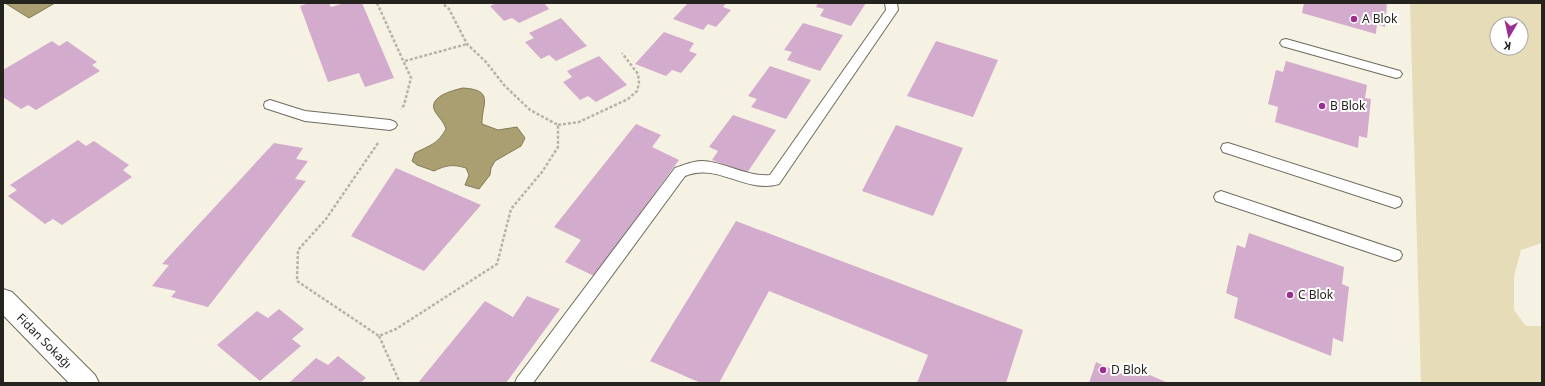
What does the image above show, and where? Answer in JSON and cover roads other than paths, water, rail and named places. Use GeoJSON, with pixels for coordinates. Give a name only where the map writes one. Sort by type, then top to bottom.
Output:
{"type":"FeatureCollection","features":[{"type":"Feature","properties":{"kind":"street","name":"Fidan Sokağı"},"geometry":{"type":"LineString","coordinates":[[3,299],[83,382]]}},
{"type":"Feature","properties":{"kind":"lane"},"geometry":{"type":"LineString","coordinates":[[523,383],[680,172],[693,166],[707,166],[754,181],[774,180],[892,10],[890,3]]}},
{"type":"Feature","properties":{"kind":"lane"},"geometry":{"type":"LineString","coordinates":[[1286,43],[1396,74]]}},
{"type":"Feature","properties":{"kind":"lane"},"geometry":{"type":"LineString","coordinates":[[270,105],[305,116],[390,125]]}},
{"type":"Feature","properties":{"kind":"lane"},"geometry":{"type":"LineString","coordinates":[[1228,148],[1395,202]]}},
{"type":"Feature","properties":{"kind":"lane"},"geometry":{"type":"LineString","coordinates":[[1221,197],[1394,255]]}},
{"type":"Feature","properties":{"kind":"place","name":"A Blok"},"geometry":{"type":"Point","coordinates":[1354,19]}},
{"type":"Feature","properties":{"kind":"place","name":"B Blok"},"geometry":{"type":"Point","coordinates":[1322,106]}},
{"type":"Feature","properties":{"kind":"place","name":"C Blok"},"geometry":{"type":"Point","coordinates":[1290,295]}},
{"type":"Feature","properties":{"kind":"place","name":"D Blok"},"geometry":{"type":"Point","coordinates":[1103,370]}}]}
